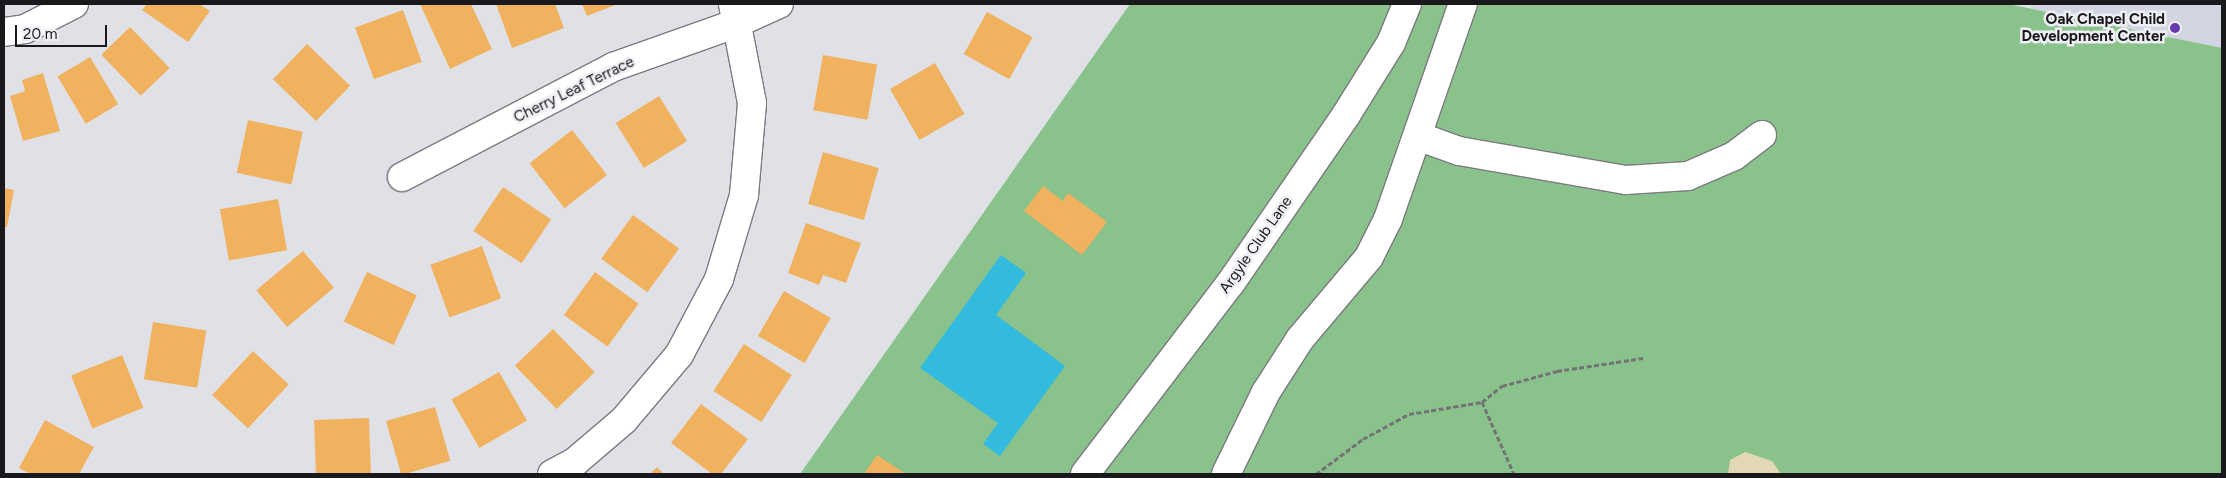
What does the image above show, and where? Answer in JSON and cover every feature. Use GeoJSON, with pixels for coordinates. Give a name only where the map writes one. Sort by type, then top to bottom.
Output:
{"type":"FeatureCollection","features":[{"type":"Feature","properties":{"kind":"street"},"geometry":{"type":"LineString","coordinates":[[4,32],[25,29],[74,4]]}},
{"type":"Feature","properties":{"kind":"street","name":"Cherry Leaf Terrace"},"geometry":{"type":"LineString","coordinates":[[402,177],[613,67],[735,14],[779,4]]}},
{"type":"Feature","properties":{"kind":"street","name":"Argyle Club Lane"},"geometry":{"type":"LineString","coordinates":[[1085,474],[1230,284],[1341,123],[1391,43],[1407,4]]}},
{"type":"Feature","properties":{"kind":"street"},"geometry":{"type":"LineString","coordinates":[[1226,474],[1266,392],[1300,339],[1369,257],[1420,137],[1463,4]]}},
{"type":"Feature","properties":{"kind":"street"},"geometry":{"type":"LineString","coordinates":[[552,474],[576,461],[630,413],[679,355],[719,279],[744,195],[752,103],[735,14]]}},
{"type":"Feature","properties":{"kind":"street"},"geometry":{"type":"LineString","coordinates":[[1420,137],[1459,151],[1626,180],[1688,176],[1734,156],[1762,135]]}},
{"type":"Feature","properties":{"kind":"path"},"geometry":{"type":"LineString","coordinates":[[1316,474],[1363,439],[1409,414],[1482,402],[1502,386],[1557,371],[1643,358]]}},
{"type":"Feature","properties":{"kind":"path"},"geometry":{"type":"LineString","coordinates":[[1482,402],[1514,474]]}},
{"type":"Feature","properties":{"kind":"shaded area","name":"Oak Chapel Child Development Center"},"geometry":{"type":"Polygon","coordinates":[[[2033,4],[2222,4],[2222,48],[2032,9],[2033,4]]]}},
{"type":"Feature","properties":{"kind":"green space"},"geometry":{"type":"Polygon","coordinates":[[[1130,4],[2008,4],[2222,48],[2222,474],[800,474],[1130,4]]]}},
{"type":"Feature","properties":{"kind":"sand"},"geometry":{"type":"Polygon","coordinates":[[[1745,452],[1772,461],[1781,474],[1728,474],[1730,460],[1745,452]]]}},
{"type":"Feature","properties":{"kind":"water"},"geometry":{"type":"Polygon","coordinates":[[[1001,255],[1026,273],[996,315],[1065,366],[1000,456],[983,444],[998,423],[920,368],[1001,255]]]}},
{"type":"Feature","properties":{"kind":"building"},"geometry":{"type":"Polygon","coordinates":[[[147,4],[199,4],[210,11],[188,42],[142,10],[147,4]]]}},
{"type":"Feature","properties":{"kind":"building"},"geometry":{"type":"Polygon","coordinates":[[[420,4],[471,4],[492,49],[450,69],[420,4]]]}},
{"type":"Feature","properties":{"kind":"building"},"geometry":{"type":"Polygon","coordinates":[[[496,4],[555,4],[564,28],[512,48],[496,4]]]}},
{"type":"Feature","properties":{"kind":"building"},"geometry":{"type":"Polygon","coordinates":[[[582,4],[618,4],[587,16],[582,4]]]}},
{"type":"Feature","properties":{"kind":"building"},"geometry":{"type":"Polygon","coordinates":[[[403,10],[422,62],[374,79],[355,27],[403,10]]]}},
{"type":"Feature","properties":{"kind":"building"},"geometry":{"type":"Polygon","coordinates":[[[987,12],[1032,37],[1009,79],[964,54],[987,12]]]}},
{"type":"Feature","properties":{"kind":"building"},"geometry":{"type":"Polygon","coordinates":[[[130,27],[170,68],[141,96],[101,55],[130,27]]]}},
{"type":"Feature","properties":{"kind":"building"},"geometry":{"type":"Polygon","coordinates":[[[307,44],[350,86],[316,121],[273,79],[307,44]]]}},
{"type":"Feature","properties":{"kind":"building"},"geometry":{"type":"Polygon","coordinates":[[[823,55],[877,65],[867,120],[813,110],[823,55]]]}},
{"type":"Feature","properties":{"kind":"building"},"geometry":{"type":"Polygon","coordinates":[[[90,57],[118,104],[86,124],[57,77],[90,57]]]}},
{"type":"Feature","properties":{"kind":"building"},"geometry":{"type":"Polygon","coordinates":[[[935,63],[964,114],[919,140],[890,89],[935,63]]]}},
{"type":"Feature","properties":{"kind":"building"},"geometry":{"type":"Polygon","coordinates":[[[43,73],[60,131],[23,141],[10,96],[25,91],[22,80],[43,73]]]}},
{"type":"Feature","properties":{"kind":"building"},"geometry":{"type":"Polygon","coordinates":[[[659,96],[687,141],[644,168],[616,123],[659,96]]]}},
{"type":"Feature","properties":{"kind":"building"},"geometry":{"type":"Polygon","coordinates":[[[248,120],[303,132],[292,184],[237,173],[248,120]]]}},
{"type":"Feature","properties":{"kind":"building"},"geometry":{"type":"Polygon","coordinates":[[[572,130],[607,175],[565,208],[529,163],[572,130]]]}},
{"type":"Feature","properties":{"kind":"building"},"geometry":{"type":"Polygon","coordinates":[[[823,152],[879,168],[864,220],[808,204],[823,152]]]}},
{"type":"Feature","properties":{"kind":"building"},"geometry":{"type":"Polygon","coordinates":[[[1043,186],[1063,201],[1068,193],[1107,222],[1082,255],[1024,211],[1043,186]]]}},
{"type":"Feature","properties":{"kind":"building"},"geometry":{"type":"Polygon","coordinates":[[[503,187],[551,219],[521,263],[473,231],[503,187]]]}},
{"type":"Feature","properties":{"kind":"building"},"geometry":{"type":"Polygon","coordinates":[[[4,188],[14,190],[7,227],[4,227],[4,188]]]}},
{"type":"Feature","properties":{"kind":"building"},"geometry":{"type":"Polygon","coordinates":[[[278,199],[287,250],[229,260],[220,209],[278,199]]]}},
{"type":"Feature","properties":{"kind":"building"},"geometry":{"type":"Polygon","coordinates":[[[633,215],[679,249],[647,292],[601,259],[633,215]]]}},
{"type":"Feature","properties":{"kind":"building"},"geometry":{"type":"Polygon","coordinates":[[[806,223],[861,243],[846,283],[823,275],[819,285],[788,273],[806,223]]]}},
{"type":"Feature","properties":{"kind":"building"},"geometry":{"type":"Polygon","coordinates":[[[482,246],[501,299],[449,317],[430,265],[482,246]]]}},
{"type":"Feature","properties":{"kind":"building"},"geometry":{"type":"Polygon","coordinates":[[[303,251],[334,288],[287,327],[256,290],[303,251]]]}},
{"type":"Feature","properties":{"kind":"building"},"geometry":{"type":"Polygon","coordinates":[[[367,272],[417,295],[394,345],[344,322],[367,272]]]}},
{"type":"Feature","properties":{"kind":"building"},"geometry":{"type":"Polygon","coordinates":[[[595,272],[639,304],[608,347],[564,315],[595,272]]]}},
{"type":"Feature","properties":{"kind":"building"},"geometry":{"type":"Polygon","coordinates":[[[784,291],[831,318],[805,363],[758,336],[784,291]]]}},
{"type":"Feature","properties":{"kind":"building"},"geometry":{"type":"Polygon","coordinates":[[[153,322],[206,330],[197,388],[144,379],[153,322]]]}},
{"type":"Feature","properties":{"kind":"building"},"geometry":{"type":"Polygon","coordinates":[[[553,329],[595,372],[557,409],[515,366],[553,329]]]}},
{"type":"Feature","properties":{"kind":"building"},"geometry":{"type":"Polygon","coordinates":[[[744,344],[792,375],[761,422],[714,391],[744,344]]]}},
{"type":"Feature","properties":{"kind":"building"},"geometry":{"type":"Polygon","coordinates":[[[253,351],[289,384],[248,428],[212,395],[253,351]]]}},
{"type":"Feature","properties":{"kind":"building"},"geometry":{"type":"Polygon","coordinates":[[[122,355],[143,408],[92,428],[71,376],[122,355]]]}},
{"type":"Feature","properties":{"kind":"building"},"geometry":{"type":"Polygon","coordinates":[[[499,372],[527,420],[479,448],[451,400],[499,372]]]}},
{"type":"Feature","properties":{"kind":"building"},"geometry":{"type":"Polygon","coordinates":[[[701,404],[748,439],[721,474],[712,474],[671,443],[701,404]]]}},
{"type":"Feature","properties":{"kind":"building"},"geometry":{"type":"Polygon","coordinates":[[[435,407],[450,461],[401,474],[386,421],[435,407]]]}},
{"type":"Feature","properties":{"kind":"building"},"geometry":{"type":"Polygon","coordinates":[[[369,418],[371,474],[316,474],[314,420],[369,418]]]}},
{"type":"Feature","properties":{"kind":"building"},"geometry":{"type":"Polygon","coordinates":[[[45,420],[94,447],[79,474],[30,474],[19,468],[45,420]]]}},
{"type":"Feature","properties":{"kind":"building"},"geometry":{"type":"Polygon","coordinates":[[[877,455],[906,474],[864,474],[877,455]]]}},
{"type":"Feature","properties":{"kind":"building"},"geometry":{"type":"Polygon","coordinates":[[[657,467],[664,474],[650,474],[657,467]]]}},
{"type":"Feature","properties":{"kind":"place","name":"Oak Chapel Child Development Center"},"geometry":{"type":"Point","coordinates":[2175,28]}}]}
